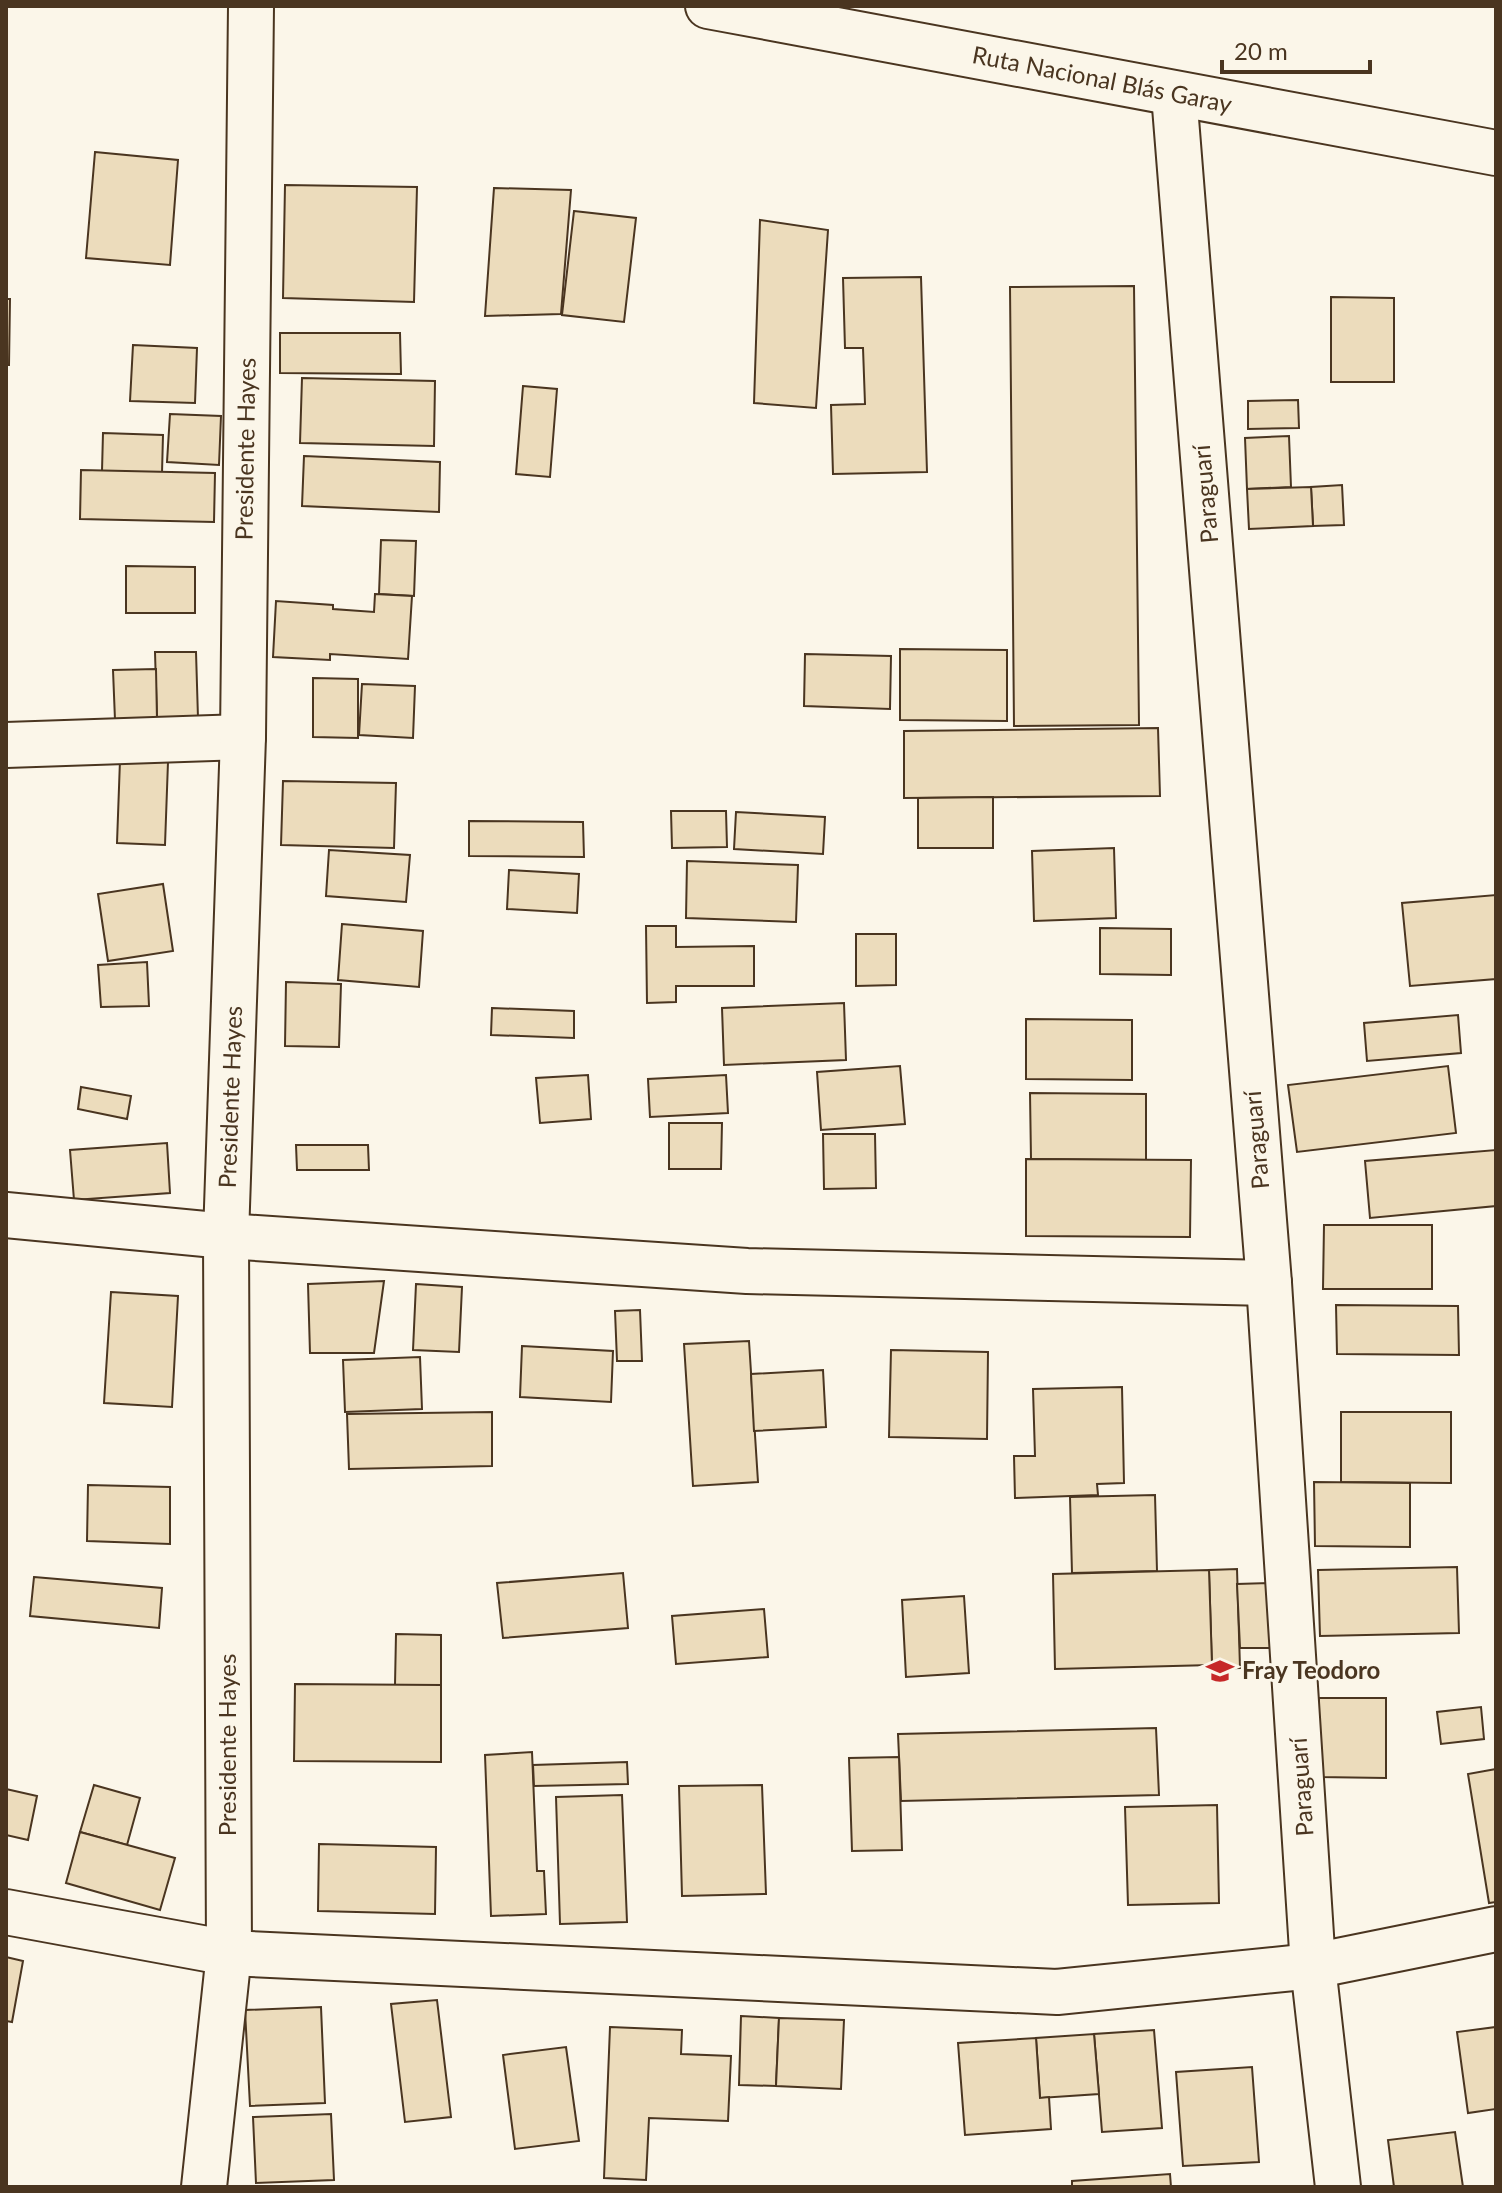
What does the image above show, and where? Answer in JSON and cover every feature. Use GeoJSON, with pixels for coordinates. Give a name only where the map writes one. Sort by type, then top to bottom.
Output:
{"type":"FeatureCollection","features":[{"type":"Feature","properties":{"kind":"main road","name":"Presidente Hayes"},"geometry":{"type":"LineString","coordinates":[[204,2187],[229,1953],[226,1236],[243,737],[251,6]]}},
{"type":"Feature","properties":{"kind":"main road","name":"Ruta Nacional Blás Garay"},"geometry":{"type":"LineString","coordinates":[[708,6],[1496,153]]}},
{"type":"Feature","properties":{"kind":"main road","name":"Paraguarí"},"geometry":{"type":"LineString","coordinates":[[1174,94],[1269,1283],[1313,1966],[1338,2187]]}},
{"type":"Feature","properties":{"kind":"main road"},"geometry":{"type":"LineString","coordinates":[[6,745],[243,737]]}},
{"type":"Feature","properties":{"kind":"main road"},"geometry":{"type":"LineString","coordinates":[[6,1215],[226,1236],[747,1271],[1269,1283]]}},
{"type":"Feature","properties":{"kind":"main road"},"geometry":{"type":"LineString","coordinates":[[6,1912],[229,1953],[1057,1992],[1313,1966],[1496,1929]]}},
{"type":"Feature","properties":{"kind":"building"},"geometry":{"type":"Polygon","coordinates":[[[95,152],[178,160],[170,265],[86,258],[95,152]]]}},
{"type":"Feature","properties":{"kind":"building"},"geometry":{"type":"Polygon","coordinates":[[[285,185],[417,187],[414,302],[283,298],[285,185]]]}},
{"type":"Feature","properties":{"kind":"building"},"geometry":{"type":"Polygon","coordinates":[[[494,188],[571,190],[561,314],[485,316],[494,188]]]}},
{"type":"Feature","properties":{"kind":"building"},"geometry":{"type":"Polygon","coordinates":[[[574,211],[636,218],[624,322],[562,315],[574,211]]]}},
{"type":"Feature","properties":{"kind":"building"},"geometry":{"type":"Polygon","coordinates":[[[760,220],[828,230],[816,408],[754,403],[760,220]]]}},
{"type":"Feature","properties":{"kind":"building"},"geometry":{"type":"Polygon","coordinates":[[[921,277],[927,472],[833,474],[831,405],[865,404],[863,348],[845,348],[843,278],[921,277]]]}},
{"type":"Feature","properties":{"kind":"building"},"geometry":{"type":"Polygon","coordinates":[[[1134,286],[1139,725],[1014,726],[1010,287],[1134,286]]]}},
{"type":"Feature","properties":{"kind":"building"},"geometry":{"type":"Polygon","coordinates":[[[1331,297],[1394,298],[1394,382],[1331,382],[1331,297]]]}},
{"type":"Feature","properties":{"kind":"building"},"geometry":{"type":"Polygon","coordinates":[[[6,299],[10,299],[9,365],[6,365],[6,299]]]}},
{"type":"Feature","properties":{"kind":"building"},"geometry":{"type":"Polygon","coordinates":[[[280,333],[400,333],[401,374],[280,373],[280,333]]]}},
{"type":"Feature","properties":{"kind":"building"},"geometry":{"type":"Polygon","coordinates":[[[133,345],[197,348],[195,403],[130,401],[133,345]]]}},
{"type":"Feature","properties":{"kind":"building"},"geometry":{"type":"Polygon","coordinates":[[[302,378],[435,381],[434,446],[300,443],[302,378]]]}},
{"type":"Feature","properties":{"kind":"building"},"geometry":{"type":"Polygon","coordinates":[[[523,386],[557,389],[550,477],[516,474],[523,386]]]}},
{"type":"Feature","properties":{"kind":"building"},"geometry":{"type":"Polygon","coordinates":[[[1298,400],[1299,428],[1248,429],[1248,401],[1298,400]]]}},
{"type":"Feature","properties":{"kind":"building"},"geometry":{"type":"Polygon","coordinates":[[[170,414],[221,416],[219,465],[167,462],[170,414]]]}},
{"type":"Feature","properties":{"kind":"building"},"geometry":{"type":"Polygon","coordinates":[[[103,433],[163,435],[162,473],[102,471],[103,433]]]}},
{"type":"Feature","properties":{"kind":"building"},"geometry":{"type":"Polygon","coordinates":[[[1289,436],[1291,487],[1247,489],[1245,438],[1289,436]]]}},
{"type":"Feature","properties":{"kind":"building"},"geometry":{"type":"Polygon","coordinates":[[[304,456],[440,462],[439,512],[302,506],[304,456]]]}},
{"type":"Feature","properties":{"kind":"building"},"geometry":{"type":"Polygon","coordinates":[[[81,470],[215,473],[214,522],[80,519],[81,470]]]}},
{"type":"Feature","properties":{"kind":"building"},"geometry":{"type":"Polygon","coordinates":[[[1342,485],[1344,525],[1313,526],[1311,487],[1342,485]]]}},
{"type":"Feature","properties":{"kind":"building"},"geometry":{"type":"Polygon","coordinates":[[[1311,487],[1313,526],[1249,529],[1247,489],[1311,487]]]}},
{"type":"Feature","properties":{"kind":"building"},"geometry":{"type":"Polygon","coordinates":[[[381,540],[416,541],[414,596],[379,594],[381,540]]]}},
{"type":"Feature","properties":{"kind":"building"},"geometry":{"type":"Polygon","coordinates":[[[126,566],[195,567],[195,613],[126,613],[126,566]]]}},
{"type":"Feature","properties":{"kind":"building"},"geometry":{"type":"Polygon","coordinates":[[[375,594],[412,596],[408,659],[330,654],[330,660],[273,657],[276,601],[374,612],[375,594]]]}},
{"type":"Feature","properties":{"kind":"building"},"geometry":{"type":"Polygon","coordinates":[[[900,649],[1007,650],[1007,721],[900,720],[900,649]]]}},
{"type":"Feature","properties":{"kind":"building"},"geometry":{"type":"Polygon","coordinates":[[[155,652],[196,652],[198,718],[157,720],[155,652]]]}},
{"type":"Feature","properties":{"kind":"building"},"geometry":{"type":"Polygon","coordinates":[[[805,654],[891,656],[890,709],[804,706],[805,654]]]}},
{"type":"Feature","properties":{"kind":"building"},"geometry":{"type":"Polygon","coordinates":[[[156,669],[157,720],[115,720],[113,670],[156,669]]]}},
{"type":"Feature","properties":{"kind":"building"},"geometry":{"type":"Polygon","coordinates":[[[313,678],[358,679],[358,738],[313,737],[313,678]]]}},
{"type":"Feature","properties":{"kind":"building"},"geometry":{"type":"Polygon","coordinates":[[[362,684],[415,686],[413,738],[359,735],[362,684]]]}},
{"type":"Feature","properties":{"kind":"building"},"geometry":{"type":"Polygon","coordinates":[[[1158,728],[1160,796],[904,798],[904,731],[1158,728]]]}},
{"type":"Feature","properties":{"kind":"building"},"geometry":{"type":"Polygon","coordinates":[[[120,760],[168,762],[165,845],[117,843],[120,760]]]}},
{"type":"Feature","properties":{"kind":"building"},"geometry":{"type":"Polygon","coordinates":[[[283,781],[396,783],[394,848],[281,845],[283,781]]]}},
{"type":"Feature","properties":{"kind":"building"},"geometry":{"type":"Polygon","coordinates":[[[993,797],[993,848],[918,848],[918,798],[993,797]]]}},
{"type":"Feature","properties":{"kind":"building"},"geometry":{"type":"Polygon","coordinates":[[[671,811],[726,811],[727,847],[672,848],[671,811]]]}},
{"type":"Feature","properties":{"kind":"building"},"geometry":{"type":"Polygon","coordinates":[[[736,812],[825,817],[823,854],[734,849],[736,812]]]}},
{"type":"Feature","properties":{"kind":"building"},"geometry":{"type":"Polygon","coordinates":[[[469,821],[583,822],[584,857],[469,856],[469,821]]]}},
{"type":"Feature","properties":{"kind":"building"},"geometry":{"type":"Polygon","coordinates":[[[1114,848],[1116,918],[1034,921],[1032,851],[1114,848]]]}},
{"type":"Feature","properties":{"kind":"building"},"geometry":{"type":"Polygon","coordinates":[[[329,850],[410,855],[406,902],[326,896],[329,850]]]}},
{"type":"Feature","properties":{"kind":"building"},"geometry":{"type":"Polygon","coordinates":[[[687,861],[798,865],[796,922],[686,918],[687,861]]]}},
{"type":"Feature","properties":{"kind":"building"},"geometry":{"type":"Polygon","coordinates":[[[509,870],[579,874],[577,913],[507,909],[509,870]]]}},
{"type":"Feature","properties":{"kind":"building"},"geometry":{"type":"Polygon","coordinates":[[[163,884],[173,951],[108,961],[98,894],[163,884]]]}},
{"type":"Feature","properties":{"kind":"building"},"geometry":{"type":"Polygon","coordinates":[[[1496,895],[1496,979],[1410,986],[1402,903],[1496,895]]]}},
{"type":"Feature","properties":{"kind":"building"},"geometry":{"type":"Polygon","coordinates":[[[342,924],[423,931],[419,987],[338,980],[342,924]]]}},
{"type":"Feature","properties":{"kind":"building"},"geometry":{"type":"Polygon","coordinates":[[[646,926],[676,926],[676,947],[754,946],[754,986],[676,986],[676,1002],[647,1003],[646,926]]]}},
{"type":"Feature","properties":{"kind":"building"},"geometry":{"type":"Polygon","coordinates":[[[1100,928],[1171,929],[1171,975],[1100,974],[1100,928]]]}},
{"type":"Feature","properties":{"kind":"building"},"geometry":{"type":"Polygon","coordinates":[[[856,934],[896,934],[896,985],[856,986],[856,934]]]}},
{"type":"Feature","properties":{"kind":"building"},"geometry":{"type":"Polygon","coordinates":[[[147,962],[149,1006],[101,1007],[98,965],[147,962]]]}},
{"type":"Feature","properties":{"kind":"building"},"geometry":{"type":"Polygon","coordinates":[[[286,982],[341,984],[339,1047],[285,1046],[286,982]]]}},
{"type":"Feature","properties":{"kind":"building"},"geometry":{"type":"Polygon","coordinates":[[[844,1003],[846,1060],[724,1065],[722,1008],[844,1003]]]}},
{"type":"Feature","properties":{"kind":"building"},"geometry":{"type":"Polygon","coordinates":[[[492,1008],[574,1011],[574,1038],[491,1035],[492,1008]]]}},
{"type":"Feature","properties":{"kind":"building"},"geometry":{"type":"Polygon","coordinates":[[[1458,1015],[1461,1053],[1367,1061],[1364,1023],[1458,1015]]]}},
{"type":"Feature","properties":{"kind":"building"},"geometry":{"type":"Polygon","coordinates":[[[1026,1019],[1132,1020],[1132,1080],[1026,1079],[1026,1019]]]}},
{"type":"Feature","properties":{"kind":"building"},"geometry":{"type":"Polygon","coordinates":[[[900,1066],[905,1124],[821,1130],[817,1072],[900,1066]]]}},
{"type":"Feature","properties":{"kind":"building"},"geometry":{"type":"Polygon","coordinates":[[[1448,1066],[1456,1133],[1297,1152],[1288,1085],[1448,1066]]]}},
{"type":"Feature","properties":{"kind":"building"},"geometry":{"type":"Polygon","coordinates":[[[588,1075],[591,1119],[540,1123],[536,1078],[588,1075]]]}},
{"type":"Feature","properties":{"kind":"building"},"geometry":{"type":"Polygon","coordinates":[[[726,1075],[728,1113],[650,1117],[648,1079],[726,1075]]]}},
{"type":"Feature","properties":{"kind":"building"},"geometry":{"type":"Polygon","coordinates":[[[81,1087],[131,1096],[127,1119],[78,1109],[81,1087]]]}},
{"type":"Feature","properties":{"kind":"building"},"geometry":{"type":"Polygon","coordinates":[[[1030,1093],[1146,1094],[1146,1160],[1031,1159],[1030,1093]]]}},
{"type":"Feature","properties":{"kind":"building"},"geometry":{"type":"Polygon","coordinates":[[[669,1123],[722,1123],[721,1169],[669,1169],[669,1123]]]}},
{"type":"Feature","properties":{"kind":"building"},"geometry":{"type":"Polygon","coordinates":[[[823,1134],[875,1134],[876,1188],[824,1189],[823,1134]]]}},
{"type":"Feature","properties":{"kind":"building"},"geometry":{"type":"Polygon","coordinates":[[[167,1143],[170,1193],[74,1200],[70,1150],[167,1143]]]}},
{"type":"Feature","properties":{"kind":"building"},"geometry":{"type":"Polygon","coordinates":[[[296,1145],[368,1145],[369,1170],[297,1170],[296,1145]]]}},
{"type":"Feature","properties":{"kind":"building"},"geometry":{"type":"Polygon","coordinates":[[[1496,1150],[1496,1206],[1370,1218],[1365,1161],[1496,1150]]]}},
{"type":"Feature","properties":{"kind":"building"},"geometry":{"type":"Polygon","coordinates":[[[1026,1159],[1191,1160],[1190,1237],[1026,1236],[1026,1159]]]}},
{"type":"Feature","properties":{"kind":"building"},"geometry":{"type":"Polygon","coordinates":[[[1324,1225],[1432,1225],[1432,1289],[1323,1289],[1324,1225]]]}},
{"type":"Feature","properties":{"kind":"building"},"geometry":{"type":"Polygon","coordinates":[[[384,1281],[374,1353],[310,1353],[308,1284],[384,1281]]]}},
{"type":"Feature","properties":{"kind":"building"},"geometry":{"type":"Polygon","coordinates":[[[416,1284],[462,1287],[459,1352],[413,1350],[416,1284]]]}},
{"type":"Feature","properties":{"kind":"building"},"geometry":{"type":"Polygon","coordinates":[[[111,1292],[178,1296],[172,1407],[104,1403],[111,1292]]]}},
{"type":"Feature","properties":{"kind":"building"},"geometry":{"type":"Polygon","coordinates":[[[1336,1305],[1458,1306],[1459,1355],[1337,1354],[1336,1305]]]}},
{"type":"Feature","properties":{"kind":"building"},"geometry":{"type":"Polygon","coordinates":[[[640,1310],[642,1361],[617,1361],[615,1311],[640,1310]]]}},
{"type":"Feature","properties":{"kind":"building"},"geometry":{"type":"Polygon","coordinates":[[[749,1341],[758,1482],[693,1486],[684,1344],[749,1341]]]}},
{"type":"Feature","properties":{"kind":"building"},"geometry":{"type":"Polygon","coordinates":[[[522,1346],[613,1351],[611,1402],[520,1397],[522,1346]]]}},
{"type":"Feature","properties":{"kind":"building"},"geometry":{"type":"Polygon","coordinates":[[[891,1350],[988,1352],[987,1439],[889,1437],[891,1350]]]}},
{"type":"Feature","properties":{"kind":"building"},"geometry":{"type":"Polygon","coordinates":[[[420,1357],[422,1409],[345,1412],[343,1360],[420,1357]]]}},
{"type":"Feature","properties":{"kind":"building"},"geometry":{"type":"Polygon","coordinates":[[[823,1370],[826,1427],[754,1431],[751,1374],[823,1370]]]}},
{"type":"Feature","properties":{"kind":"building"},"geometry":{"type":"Polygon","coordinates":[[[1122,1387],[1124,1483],[1097,1484],[1098,1495],[1015,1498],[1014,1456],[1035,1456],[1033,1389],[1122,1387]]]}},
{"type":"Feature","properties":{"kind":"building"},"geometry":{"type":"Polygon","coordinates":[[[492,1412],[492,1466],[349,1469],[347,1414],[492,1412]]]}},
{"type":"Feature","properties":{"kind":"building"},"geometry":{"type":"Polygon","coordinates":[[[1341,1412],[1451,1412],[1451,1483],[1341,1482],[1341,1412]]]}},
{"type":"Feature","properties":{"kind":"building"},"geometry":{"type":"Polygon","coordinates":[[[1314,1482],[1410,1483],[1410,1547],[1315,1546],[1314,1482]]]}},
{"type":"Feature","properties":{"kind":"building"},"geometry":{"type":"Polygon","coordinates":[[[88,1485],[170,1487],[170,1544],[87,1541],[88,1485]]]}},
{"type":"Feature","properties":{"kind":"building"},"geometry":{"type":"Polygon","coordinates":[[[1155,1495],[1157,1571],[1072,1573],[1070,1497],[1155,1495]]]}},
{"type":"Feature","properties":{"kind":"building"},"geometry":{"type":"Polygon","coordinates":[[[1457,1567],[1459,1633],[1320,1636],[1318,1570],[1457,1567]]]}},
{"type":"Feature","properties":{"kind":"building"},"geometry":{"type":"Polygon","coordinates":[[[1237,1569],[1240,1668],[1212,1669],[1209,1570],[1237,1569]]]}},
{"type":"Feature","properties":{"kind":"building"},"geometry":{"type":"Polygon","coordinates":[[[1209,1570],[1212,1665],[1055,1669],[1053,1574],[1209,1570]]]}},
{"type":"Feature","properties":{"kind":"building"},"geometry":{"type":"Polygon","coordinates":[[[623,1573],[628,1628],[503,1638],[497,1583],[623,1573]]]}},
{"type":"Feature","properties":{"kind":"building"},"geometry":{"type":"Polygon","coordinates":[[[34,1577],[162,1588],[159,1628],[30,1616],[34,1577]]]}},
{"type":"Feature","properties":{"kind":"building"},"geometry":{"type":"Polygon","coordinates":[[[1269,1583],[1271,1648],[1240,1648],[1237,1584],[1269,1583]]]}},
{"type":"Feature","properties":{"kind":"building"},"geometry":{"type":"Polygon","coordinates":[[[964,1596],[969,1673],[906,1677],[902,1600],[964,1596]]]}},
{"type":"Feature","properties":{"kind":"building"},"geometry":{"type":"Polygon","coordinates":[[[764,1609],[768,1657],[676,1664],[672,1616],[764,1609]]]}},
{"type":"Feature","properties":{"kind":"building"},"geometry":{"type":"Polygon","coordinates":[[[396,1634],[441,1635],[441,1685],[395,1685],[396,1634]]]}},
{"type":"Feature","properties":{"kind":"building"},"geometry":{"type":"Polygon","coordinates":[[[295,1684],[441,1685],[441,1762],[294,1761],[295,1684]]]}},
{"type":"Feature","properties":{"kind":"building"},"geometry":{"type":"Polygon","coordinates":[[[1319,1698],[1386,1698],[1386,1778],[1318,1777],[1319,1698]]]}},
{"type":"Feature","properties":{"kind":"building"},"geometry":{"type":"Polygon","coordinates":[[[1481,1707],[1484,1739],[1441,1744],[1437,1712],[1481,1707]]]}},
{"type":"Feature","properties":{"kind":"building"},"geometry":{"type":"Polygon","coordinates":[[[1156,1728],[1159,1795],[901,1801],[898,1734],[1156,1728]]]}},
{"type":"Feature","properties":{"kind":"building"},"geometry":{"type":"Polygon","coordinates":[[[532,1752],[537,1871],[544,1871],[546,1914],[491,1916],[485,1755],[532,1752]]]}},
{"type":"Feature","properties":{"kind":"building"},"geometry":{"type":"Polygon","coordinates":[[[899,1757],[902,1850],[852,1851],[849,1758],[899,1757]]]}},
{"type":"Feature","properties":{"kind":"building"},"geometry":{"type":"Polygon","coordinates":[[[627,1762],[628,1784],[534,1786],[533,1765],[627,1762]]]}},
{"type":"Feature","properties":{"kind":"building"},"geometry":{"type":"Polygon","coordinates":[[[1496,1769],[1496,1902],[1489,1903],[1468,1774],[1496,1769]]]}},
{"type":"Feature","properties":{"kind":"building"},"geometry":{"type":"Polygon","coordinates":[[[94,1785],[140,1798],[127,1845],[80,1832],[94,1785]]]}},
{"type":"Feature","properties":{"kind":"building"},"geometry":{"type":"Polygon","coordinates":[[[762,1785],[766,1894],[682,1896],[679,1786],[762,1785]]]}},
{"type":"Feature","properties":{"kind":"building"},"geometry":{"type":"Polygon","coordinates":[[[6,1789],[37,1796],[28,1840],[6,1835],[6,1789]]]}},
{"type":"Feature","properties":{"kind":"building"},"geometry":{"type":"Polygon","coordinates":[[[622,1795],[627,1922],[560,1924],[556,1797],[622,1795]]]}},
{"type":"Feature","properties":{"kind":"building"},"geometry":{"type":"Polygon","coordinates":[[[1217,1805],[1219,1903],[1128,1905],[1125,1807],[1217,1805]]]}},
{"type":"Feature","properties":{"kind":"building"},"geometry":{"type":"Polygon","coordinates":[[[80,1832],[175,1858],[160,1910],[66,1883],[80,1832]]]}},
{"type":"Feature","properties":{"kind":"building"},"geometry":{"type":"Polygon","coordinates":[[[319,1844],[436,1847],[435,1914],[318,1911],[319,1844]]]}},
{"type":"Feature","properties":{"kind":"building"},"geometry":{"type":"Polygon","coordinates":[[[6,1957],[23,1961],[12,2022],[6,2021],[6,1957]]]}},
{"type":"Feature","properties":{"kind":"building"},"geometry":{"type":"Polygon","coordinates":[[[437,2000],[451,2117],[405,2122],[391,2004],[437,2000]]]}},
{"type":"Feature","properties":{"kind":"building"},"geometry":{"type":"Polygon","coordinates":[[[321,2007],[325,2103],[250,2106],[245,2010],[321,2007]]]}},
{"type":"Feature","properties":{"kind":"building"},"geometry":{"type":"Polygon","coordinates":[[[741,2016],[779,2018],[776,2086],[739,2085],[741,2016]]]}},
{"type":"Feature","properties":{"kind":"building"},"geometry":{"type":"Polygon","coordinates":[[[779,2018],[844,2020],[841,2089],[776,2086],[779,2018]]]}},
{"type":"Feature","properties":{"kind":"building"},"geometry":{"type":"Polygon","coordinates":[[[610,2027],[682,2030],[681,2054],[731,2056],[728,2121],[649,2118],[646,2180],[604,2178],[610,2027]]]}},
{"type":"Feature","properties":{"kind":"building"},"geometry":{"type":"Polygon","coordinates":[[[1496,2027],[1496,2109],[1468,2113],[1457,2032],[1496,2027]]]}},
{"type":"Feature","properties":{"kind":"building"},"geometry":{"type":"Polygon","coordinates":[[[1154,2030],[1162,2128],[1102,2132],[1094,2034],[1154,2030]]]}},
{"type":"Feature","properties":{"kind":"building"},"geometry":{"type":"Polygon","coordinates":[[[1094,2034],[1099,2094],[1040,2098],[1036,2038],[1094,2034]]]}},
{"type":"Feature","properties":{"kind":"building"},"geometry":{"type":"Polygon","coordinates":[[[1036,2038],[1040,2098],[1049,2097],[1051,2129],[965,2135],[958,2043],[1036,2038]]]}},
{"type":"Feature","properties":{"kind":"building"},"geometry":{"type":"Polygon","coordinates":[[[566,2047],[579,2141],[515,2149],[503,2055],[566,2047]]]}},
{"type":"Feature","properties":{"kind":"building"},"geometry":{"type":"Polygon","coordinates":[[[1252,2067],[1259,2162],[1183,2166],[1176,2072],[1252,2067]]]}},
{"type":"Feature","properties":{"kind":"building"},"geometry":{"type":"Polygon","coordinates":[[[331,2114],[334,2180],[256,2183],[253,2117],[331,2114]]]}},
{"type":"Feature","properties":{"kind":"building"},"geometry":{"type":"Polygon","coordinates":[[[1455,2132],[1463,2187],[1394,2187],[1388,2140],[1455,2132]]]}},
{"type":"Feature","properties":{"kind":"building"},"geometry":{"type":"Polygon","coordinates":[[[1170,2174],[1171,2187],[1072,2187],[1072,2181],[1170,2174]]]}},
{"type":"Feature","properties":{"kind":"place","name":"Fray Teodoro"},"geometry":{"type":"Point","coordinates":[1220,1671]}}]}
